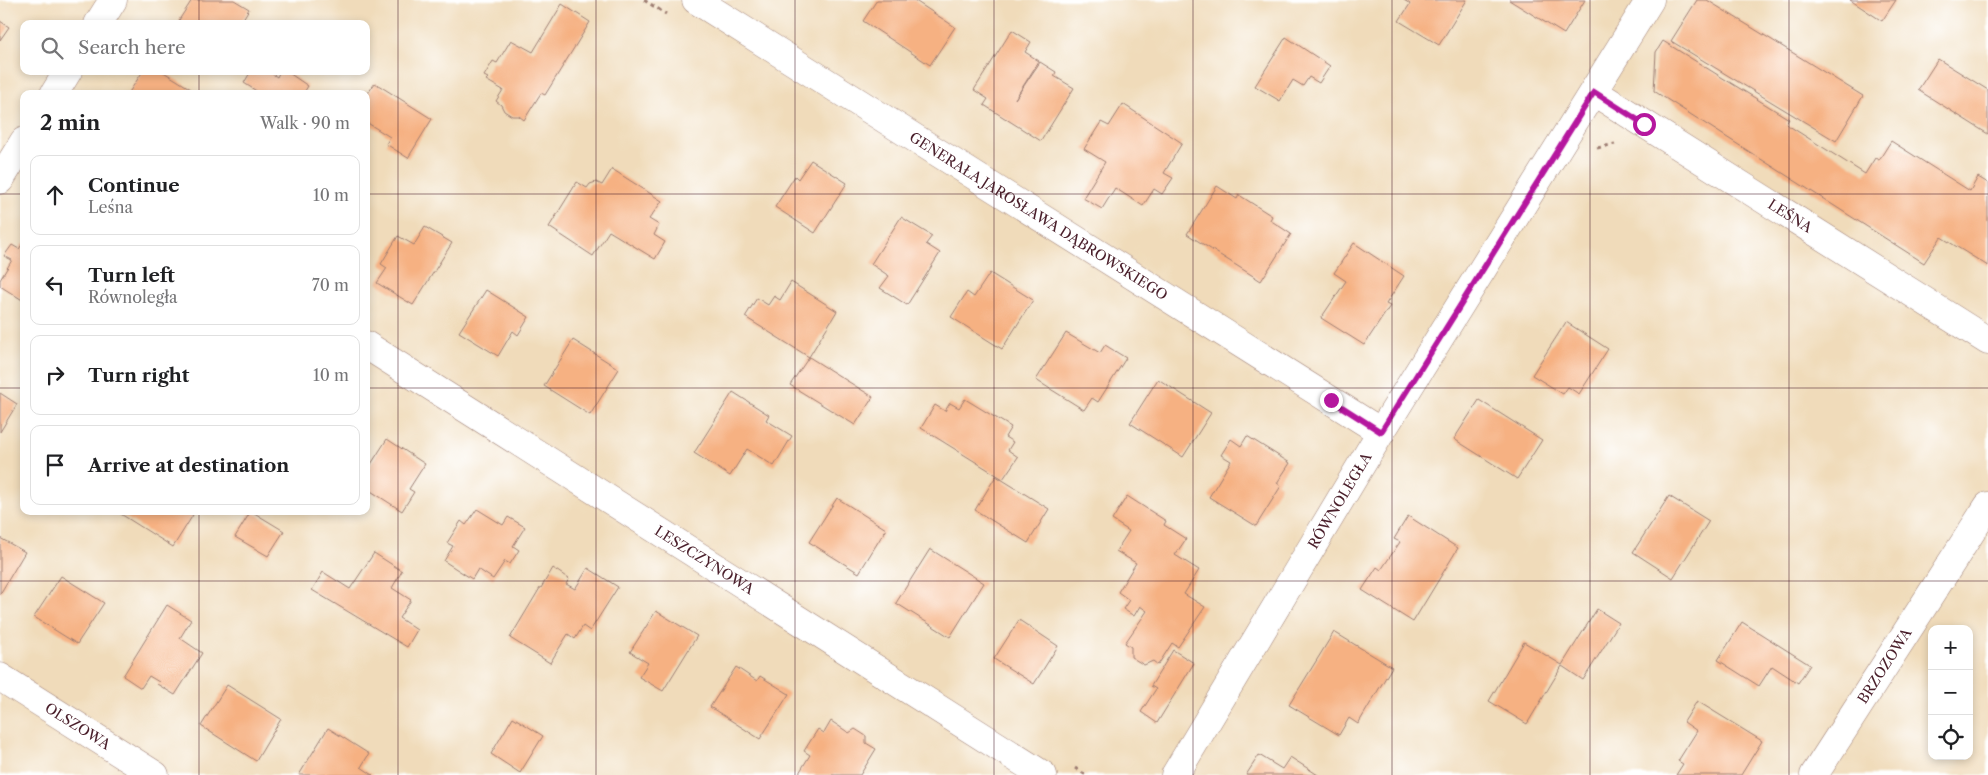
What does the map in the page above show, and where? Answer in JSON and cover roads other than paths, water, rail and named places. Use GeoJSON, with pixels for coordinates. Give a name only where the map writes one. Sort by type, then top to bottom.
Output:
{"type":"FeatureCollection","features":[{"type":"Feature","properties":{"kind":"street"},"geometry":{"type":"LineString","coordinates":[[100,20],[113,0]]}},
{"type":"Feature","properties":{"kind":"street","name":"GENERAŁA JAROSŁAWA DĄBROWSKIEGO"},"geometry":{"type":"LineString","coordinates":[[696,0],[1381,432]]}},
{"type":"Feature","properties":{"kind":"street","name":"RÓWNOLEGŁA"},"geometry":{"type":"LineString","coordinates":[[1175,775],[1381,432],[1650,0]]}},
{"type":"Feature","properties":{"kind":"street"},"geometry":{"type":"LineString","coordinates":[[56,90],[66,75]]}},
{"type":"Feature","properties":{"kind":"street","name":"LEŚNA"},"geometry":{"type":"LineString","coordinates":[[1594,92],[1988,341]]}},
{"type":"Feature","properties":{"kind":"street"},"geometry":{"type":"LineString","coordinates":[[0,180],[20,148]]}},
{"type":"Feature","properties":{"kind":"street","name":"LESZCZYNOWA"},"geometry":{"type":"LineString","coordinates":[[370,348],[1043,775]]}},
{"type":"Feature","properties":{"kind":"street","name":"BRZOZOWA"},"geometry":{"type":"LineString","coordinates":[[1814,775],[1988,506]]}},
{"type":"Feature","properties":{"kind":"street","name":"OLSZOWA"},"geometry":{"type":"LineString","coordinates":[[0,677],[155,775]]}}]}
